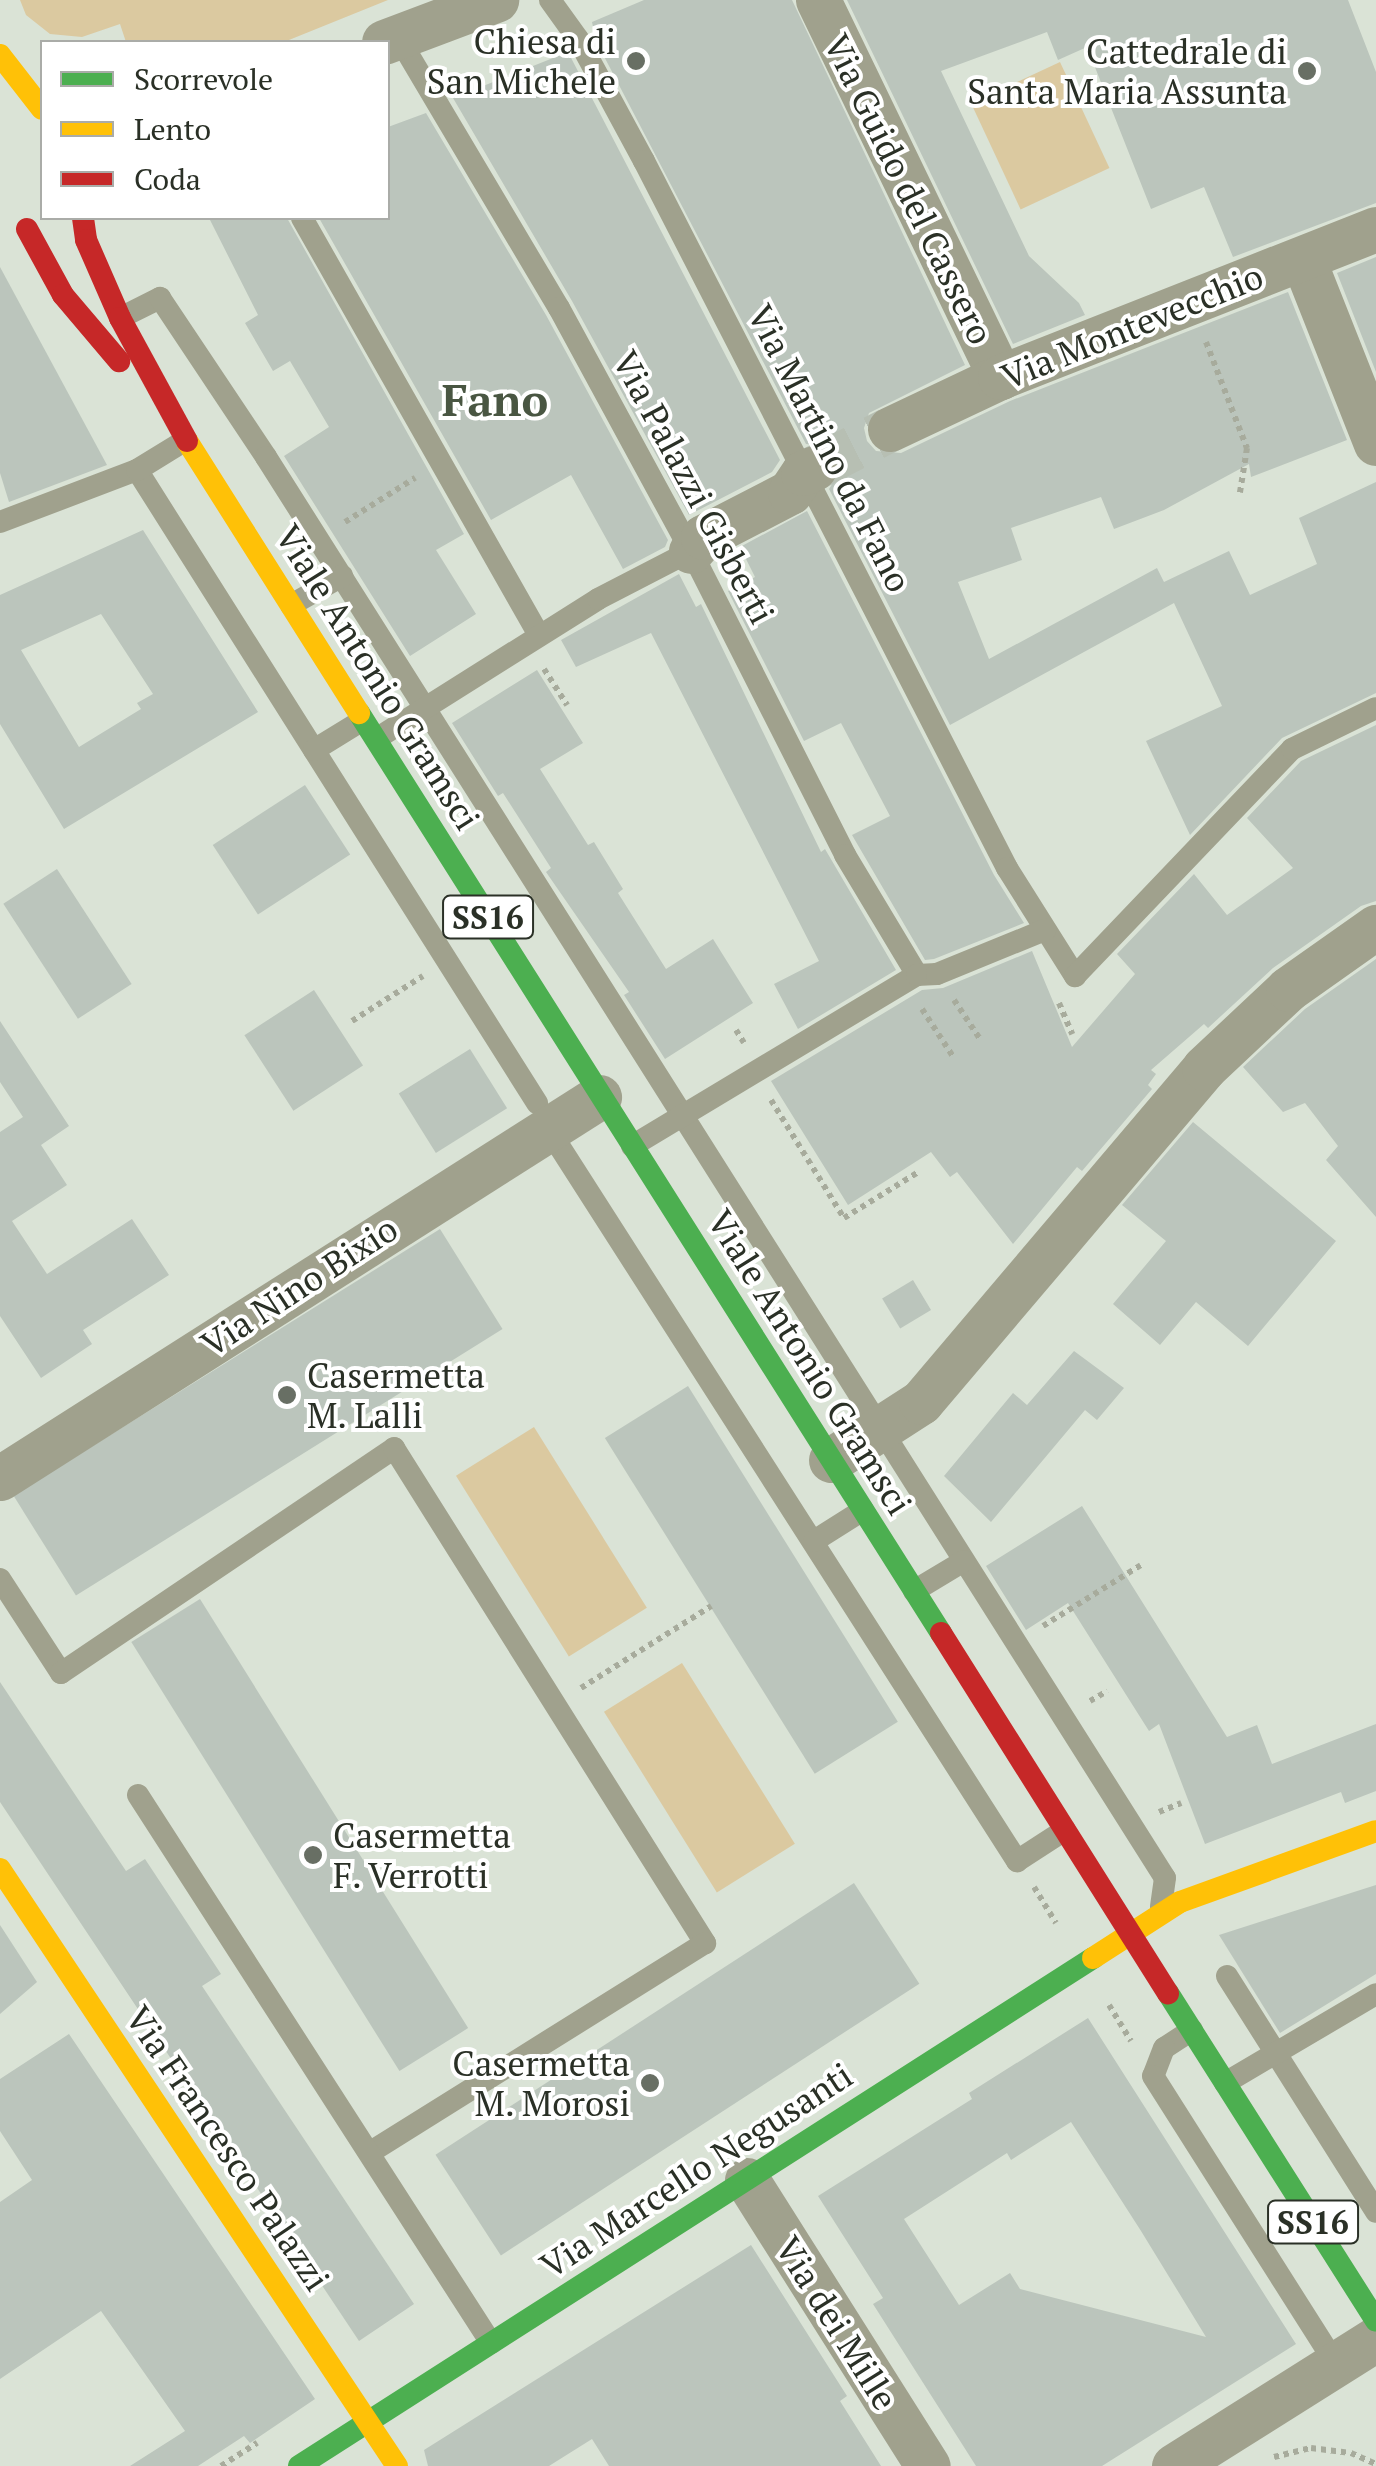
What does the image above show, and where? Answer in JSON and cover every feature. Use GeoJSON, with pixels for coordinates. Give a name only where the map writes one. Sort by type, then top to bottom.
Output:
{"type":"FeatureCollection","features":[{"type":"Feature","properties":{"kind":"main road"},"geometry":{"type":"LineString","coordinates":[[0,55],[40,106]]}},
{"type":"Feature","properties":{"kind":"main road","name":"Viale Antonio Gramsci"},"geometry":{"type":"LineString","coordinates":[[84,220],[86,240],[120,318],[186,440],[370,729],[511,1004],[600,1096],[1376,2322]]}},
{"type":"Feature","properties":{"kind":"main road","name":"Viale Antonio Gramsci"},"geometry":{"type":"LineString","coordinates":[[30,225],[62,295],[186,440]]}},
{"type":"Feature","properties":{"kind":"main road","name":"Via Marcello Negusanti"},"geometry":{"type":"LineString","coordinates":[[299,2466],[1180,1902],[1376,1831]]}},
{"type":"Feature","properties":{"kind":"main road","name":"Via Francesco Palazzi"},"geometry":{"type":"LineString","coordinates":[[0,1870],[397,2466]]}},
{"type":"Feature","properties":{"kind":"street"},"geometry":{"type":"LineString","coordinates":[[391,40],[496,0]]}},
{"type":"Feature","properties":{"kind":"street","name":"Via Guido del Cassero"},"geometry":{"type":"LineString","coordinates":[[818,0],[1000,377]]}},
{"type":"Feature","properties":{"kind":"street","name":"Via Montevecchio"},"geometry":{"type":"LineString","coordinates":[[890,429],[1000,377],[1376,229]]}},
{"type":"Feature","properties":{"kind":"street"},"geometry":{"type":"LineString","coordinates":[[1303,258],[1376,443]]}},
{"type":"Feature","properties":{"kind":"street"},"geometry":{"type":"LineString","coordinates":[[691,551],[703,537],[790,492],[809,470]]}},
{"type":"Feature","properties":{"kind":"street"},"geometry":{"type":"LineString","coordinates":[[831,1460],[921,1402],[1222,1050],[1288,989],[1376,927]]}},
{"type":"Feature","properties":{"kind":"street","name":"Via Nino Bixio"},"geometry":{"type":"LineString","coordinates":[[0,1478],[542,1115],[600,1096]]}},
{"type":"Feature","properties":{"kind":"street","name":"Via dei Mille"},"geometry":{"type":"LineString","coordinates":[[746,2180],[928,2466]]}},
{"type":"Feature","properties":{"kind":"street"},"geometry":{"type":"LineString","coordinates":[[1174,2466],[1376,2339]]}},
{"type":"Feature","properties":{"kind":"lane","name":"Via Martino da Fano"},"geometry":{"type":"LineString","coordinates":[[550,0],[582,46],[809,470],[1007,868],[1075,976],[1292,749],[1376,708]]}},
{"type":"Feature","properties":{"kind":"lane","name":"Via Palazzi Gisberti"},"geometry":{"type":"LineString","coordinates":[[391,40],[559,308],[691,551],[845,855],[919,977]]}},
{"type":"Feature","properties":{"kind":"lane"},"geometry":{"type":"LineString","coordinates":[[303,220],[538,635]]}},
{"type":"Feature","properties":{"kind":"lane"},"geometry":{"type":"LineString","coordinates":[[120,318],[160,298],[318,539],[1165,1878],[1160,1915]]}},
{"type":"Feature","properties":{"kind":"lane"},"geometry":{"type":"LineString","coordinates":[[0,522],[137,470],[186,440]]}},
{"type":"Feature","properties":{"kind":"lane"},"geometry":{"type":"LineString","coordinates":[[137,470],[448,961],[511,1004],[542,1115],[1017,1861],[1066,1830]]}},
{"type":"Feature","properties":{"kind":"lane"},"geometry":{"type":"LineString","coordinates":[[314,750],[425,708],[538,635],[691,551]]}},
{"type":"Feature","properties":{"kind":"lane"},"geometry":{"type":"LineString","coordinates":[[291,606],[342,576]]}},
{"type":"Feature","properties":{"kind":"lane"},"geometry":{"type":"LineString","coordinates":[[632,1146],[919,977],[1045,930]]}},
{"type":"Feature","properties":{"kind":"lane"},"geometry":{"type":"LineString","coordinates":[[0,1579],[61,1672],[311,1499],[394,1448],[705,1943],[370,2152]]}},
{"type":"Feature","properties":{"kind":"lane"},"geometry":{"type":"LineString","coordinates":[[814,1541],[863,1510]]}},
{"type":"Feature","properties":{"kind":"lane"},"geometry":{"type":"LineString","coordinates":[[914,1591],[964,1561]]}},
{"type":"Feature","properties":{"kind":"lane"},"geometry":{"type":"LineString","coordinates":[[138,1795],[490,2343]]}},
{"type":"Feature","properties":{"kind":"lane"},"geometry":{"type":"LineString","coordinates":[[1226,1976],[1376,2212]]}},
{"type":"Feature","properties":{"kind":"lane"},"geometry":{"type":"LineString","coordinates":[[1225,2083],[1376,1994]]}},
{"type":"Feature","properties":{"kind":"lane"},"geometry":{"type":"LineString","coordinates":[[1192,2030],[1164,2048],[1153,2076],[1336,2364]]}},
{"type":"Feature","properties":{"kind":"path"},"geometry":{"type":"LineString","coordinates":[[1190,303],[1247,448],[1240,492]]}},
{"type":"Feature","properties":{"kind":"path"},"geometry":{"type":"LineString","coordinates":[[318,539],[440,462]]}},
{"type":"Feature","properties":{"kind":"path"},"geometry":{"type":"LineString","coordinates":[[352,1021],[448,961]]}},
{"type":"Feature","properties":{"kind":"path"},"geometry":{"type":"LineString","coordinates":[[919,977],[980,1039]]}},
{"type":"Feature","properties":{"kind":"path"},"geometry":{"type":"LineString","coordinates":[[919,977],[954,1058]]}},
{"type":"Feature","properties":{"kind":"path"},"geometry":{"type":"LineString","coordinates":[[754,1074],[844,1218],[917,1173]]}},
{"type":"Feature","properties":{"kind":"path"},"geometry":{"type":"LineString","coordinates":[[1016,1643],[1141,1565]]}},
{"type":"Feature","properties":{"kind":"path"},"geometry":{"type":"LineString","coordinates":[[555,1704],[711,1606]]}},
{"type":"Feature","properties":{"kind":"path"},"geometry":{"type":"LineString","coordinates":[[1017,1861],[1060,1929]]}},
{"type":"Feature","properties":{"kind":"path"},"geometry":{"type":"LineString","coordinates":[[1267,2458],[1311,2448],[1352,2454],[1376,2464]]}},
{"type":"Feature","properties":{"kind":"shaded area"},"geometry":{"type":"Polygon","coordinates":[[[20,0],[388,0],[289,40],[125,40],[120,24],[82,37],[50,34],[26,15],[20,0]]]}},
{"type":"Feature","properties":{"kind":"shaded area"},"geometry":{"type":"Polygon","coordinates":[[[1060,62],[1109,168],[1021,209],[971,103],[1060,62]]]}},
{"type":"Feature","properties":{"kind":"shaded area"},"geometry":{"type":"Polygon","coordinates":[[[534,1427],[647,1608],[569,1656],[456,1476],[534,1427]]]}},
{"type":"Feature","properties":{"kind":"shaded area"},"geometry":{"type":"Polygon","coordinates":[[[682,1663],[795,1844],[717,1892],[604,1712],[682,1663]]]}},
{"type":"Feature","properties":{"kind":"building"},"geometry":{"type":"Polygon","coordinates":[[[644,0],[792,0],[965,365],[869,413],[864,428],[867,441],[876,451],[901,453],[1010,401],[1288,292],[1347,440],[1251,477],[1249,464],[1164,510],[1114,529],[1101,497],[1011,528],[1022,560],[958,582],[989,659],[1157,568],[1164,582],[1229,551],[1250,595],[1317,564],[1299,518],[1376,482],[1376,693],[1282,738],[1190,835],[1146,741],[1222,706],[1174,603],[950,725],[829,489],[840,472],[837,456],[828,446],[806,444],[596,41],[592,22],[644,0]]]}},
{"type":"Feature","properties":{"kind":"building"},"geometry":{"type":"Polygon","coordinates":[[[847,0],[1348,0],[1376,72],[1376,203],[1233,257],[1204,187],[1151,209],[1087,47],[1058,60],[1047,32],[941,71],[1029,256],[1079,303],[1085,315],[1013,344],[847,0]]]}},
{"type":"Feature","properties":{"kind":"building"},"geometry":{"type":"Polygon","coordinates":[[[568,52],[780,460],[772,472],[689,515],[572,301],[453,98],[568,52]]]}},
{"type":"Feature","properties":{"kind":"building"},"geometry":{"type":"Polygon","coordinates":[[[426,113],[546,315],[668,540],[665,547],[623,569],[571,475],[491,520],[320,220],[390,220],[390,126],[426,113]]]}},
{"type":"Feature","properties":{"kind":"building"},"geometry":{"type":"Polygon","coordinates":[[[210,220],[288,220],[464,534],[436,550],[476,614],[410,656],[284,456],[329,427],[290,361],[273,371],[245,323],[258,315],[210,220]]]}},
{"type":"Feature","properties":{"kind":"building"},"geometry":{"type":"Polygon","coordinates":[[[1376,257],[1376,372],[1337,273],[1376,257]]]}},
{"type":"Feature","properties":{"kind":"building"},"geometry":{"type":"Polygon","coordinates":[[[0,267],[107,465],[9,502],[0,473],[0,267]]]}},
{"type":"Feature","properties":{"kind":"building"},"geometry":{"type":"Polygon","coordinates":[[[807,511],[994,875],[1024,923],[934,959],[925,960],[852,835],[890,816],[841,723],[804,741],[728,591],[755,577],[740,547],[807,511]]]}},
{"type":"Feature","properties":{"kind":"building"},"geometry":{"type":"Polygon","coordinates":[[[143,530],[258,712],[64,829],[0,724],[0,595],[143,530]],[[101,614],[21,650],[79,747],[141,709],[137,703],[153,694],[101,614]]]}},
{"type":"Feature","properties":{"kind":"building"},"geometry":{"type":"Polygon","coordinates":[[[679,574],[696,607],[701,604],[821,852],[825,849],[896,970],[798,1029],[774,984],[819,961],[651,633],[576,667],[561,640],[679,574]]]}},
{"type":"Feature","properties":{"kind":"building"},"geometry":{"type":"Polygon","coordinates":[[[537,670],[583,743],[540,769],[588,845],[594,842],[623,889],[618,893],[666,969],[713,939],[753,1003],[665,1059],[624,995],[629,992],[546,872],[551,868],[503,793],[498,796],[452,723],[537,670]]]}},
{"type":"Feature","properties":{"kind":"building"},"geometry":{"type":"Polygon","coordinates":[[[1376,725],[1376,901],[1361,906],[1273,968],[1208,1028],[1204,1024],[1151,1070],[1156,1074],[1148,1085],[1152,1089],[1082,1171],[1077,1167],[1013,1244],[957,1172],[950,1177],[931,1152],[848,1205],[771,1081],[922,990],[943,988],[1032,951],[1072,1047],[1135,974],[1117,954],[1194,874],[1227,915],[1293,868],[1247,818],[1301,761],[1376,725]]]}},
{"type":"Feature","properties":{"kind":"building"},"geometry":{"type":"Polygon","coordinates":[[[305,785],[350,855],[258,915],[213,845],[305,785]]]}},
{"type":"Feature","properties":{"kind":"building"},"geometry":{"type":"Polygon","coordinates":[[[57,869],[132,984],[78,1019],[3,904],[57,869]]]}},
{"type":"Feature","properties":{"kind":"building"},"geometry":{"type":"Polygon","coordinates":[[[1376,959],[1376,1217],[1326,1160],[1338,1146],[1305,1103],[1283,1112],[1243,1067],[1305,1009],[1376,959]]]}},
{"type":"Feature","properties":{"kind":"building"},"geometry":{"type":"Polygon","coordinates":[[[314,990],[363,1065],[293,1111],[244,1035],[314,990]]]}},
{"type":"Feature","properties":{"kind":"building"},"geometry":{"type":"Polygon","coordinates":[[[0,1021],[69,1126],[41,1145],[67,1185],[12,1221],[47,1274],[132,1219],[169,1275],[83,1330],[92,1344],[41,1378],[0,1316],[0,1132],[23,1117],[0,1082],[0,1021]]]}},
{"type":"Feature","properties":{"kind":"building"},"geometry":{"type":"Polygon","coordinates":[[[470,1049],[507,1108],[436,1153],[399,1094],[470,1049]]]}},
{"type":"Feature","properties":{"kind":"building"},"geometry":{"type":"Polygon","coordinates":[[[1193,1122],[1336,1241],[1248,1346],[1196,1302],[1160,1345],[1113,1304],[1166,1241],[1122,1205],[1193,1122]]]}},
{"type":"Feature","properties":{"kind":"building","name":"Casermetta M. Lalli"},"geometry":{"type":"Polygon","coordinates":[[[440,1229],[503,1329],[76,1596],[13,1496],[440,1229]]]}},
{"type":"Feature","properties":{"kind":"building"},"geometry":{"type":"Polygon","coordinates":[[[913,1280],[931,1310],[900,1329],[882,1299],[913,1280]]]}},
{"type":"Feature","properties":{"kind":"building"},"geometry":{"type":"Polygon","coordinates":[[[1074,1351],[1124,1388],[1097,1420],[1085,1410],[991,1522],[944,1476],[1013,1393],[1027,1405],[1074,1351]]]}},
{"type":"Feature","properties":{"kind":"building"},"geometry":{"type":"Polygon","coordinates":[[[688,1386],[898,1722],[815,1774],[605,1438],[688,1386]]]}},
{"type":"Feature","properties":{"kind":"building"},"geometry":{"type":"Polygon","coordinates":[[[1082,1506],[1227,1737],[1257,1725],[1272,1764],[1376,1724],[1376,1791],[1345,1803],[1341,1792],[1205,1844],[1159,1724],[1149,1731],[1068,1603],[1026,1630],[986,1566],[1082,1506]]]}},
{"type":"Feature","properties":{"kind":"building","name":"Casermetta F. Verrotti"},"geometry":{"type":"Polygon","coordinates":[[[200,1599],[468,2028],[399,2071],[131,1642],[200,1599]]]}},
{"type":"Feature","properties":{"kind":"building"},"geometry":{"type":"Polygon","coordinates":[[[0,1682],[126,1871],[145,1859],[221,1974],[202,1986],[414,2304],[359,2341],[0,1802],[0,1682]]]}},
{"type":"Feature","properties":{"kind":"building","name":"Casermetta M. Morosi"},"geometry":{"type":"Polygon","coordinates":[[[854,1883],[919,1984],[501,2255],[436,2155],[854,1883]]]}},
{"type":"Feature","properties":{"kind":"building"},"geometry":{"type":"Polygon","coordinates":[[[1376,1885],[1376,1974],[1280,2033],[1219,1935],[1376,1885]]]}},
{"type":"Feature","properties":{"kind":"building"},"geometry":{"type":"Polygon","coordinates":[[[0,1925],[37,1982],[0,2014],[0,1925]]]}},
{"type":"Feature","properties":{"kind":"building"},"geometry":{"type":"Polygon","coordinates":[[[1088,2018],[1296,2344],[1102,2466],[976,2466],[873,2304],[883,2298],[818,2196],[972,2099],[969,2093],[1088,2018]],[[1071,2122],[1011,2160],[1007,2153],[904,2219],[959,2305],[1010,2273],[1020,2289],[1206,2337],[1071,2122]]]}},
{"type":"Feature","properties":{"kind":"building"},"geometry":{"type":"Polygon","coordinates":[[[69,2034],[315,2399],[250,2443],[244,2436],[198,2466],[130,2466],[185,2431],[101,2311],[0,2379],[0,2202],[32,2180],[0,2131],[0,2079],[69,2034]]]}},
{"type":"Feature","properties":{"kind":"building"},"geometry":{"type":"Polygon","coordinates":[[[751,2245],[847,2396],[840,2401],[881,2466],[609,2466],[592,2439],[549,2466],[428,2466],[424,2450],[751,2245]]]}},
{"type":"Feature","properties":{"kind":"tunnel"},"geometry":{"type":"LineString","coordinates":[[814,468],[890,429]]}},
{"type":"Feature","properties":{"kind":"traffic: fast"},"geometry":{"type":"LineString","coordinates":[[359,713],[941,1633]]}},
{"type":"Feature","properties":{"kind":"traffic: fast"},"geometry":{"type":"LineString","coordinates":[[299,2466],[1093,1958]]}},
{"type":"Feature","properties":{"kind":"traffic: fast"},"geometry":{"type":"LineString","coordinates":[[1168,1993],[1376,2321]]}},
{"type":"Feature","properties":{"kind":"traffic: slow"},"geometry":{"type":"LineString","coordinates":[[0,55],[40,106]]}},
{"type":"Feature","properties":{"kind":"traffic: slow"},"geometry":{"type":"LineString","coordinates":[[187,441],[359,713]]}},
{"type":"Feature","properties":{"kind":"traffic: slow"},"geometry":{"type":"LineString","coordinates":[[1093,1958],[1180,1902],[1376,1831]]}},
{"type":"Feature","properties":{"kind":"traffic: slow"},"geometry":{"type":"LineString","coordinates":[[0,1869],[397,2466]]}},
{"type":"Feature","properties":{"kind":"traffic: jam"},"geometry":{"type":"LineString","coordinates":[[83,220],[86,240],[120,318],[187,441]]}},
{"type":"Feature","properties":{"kind":"traffic: jam"},"geometry":{"type":"LineString","coordinates":[[27,229],[63,295],[119,361]]}},
{"type":"Feature","properties":{"kind":"traffic: jam"},"geometry":{"type":"LineString","coordinates":[[941,1633],[1168,1993]]}},
{"type":"Feature","properties":{"kind":"place","name":"Chiesa di San Michele"},"geometry":{"type":"Point","coordinates":[636,61]}},
{"type":"Feature","properties":{"kind":"place","name":"Cattedrale di Santa Maria Assunta"},"geometry":{"type":"Point","coordinates":[1307,71]}},
{"type":"Feature","properties":{"kind":"place","name":"Casermetta M. Lalli"},"geometry":{"type":"Point","coordinates":[287,1395]}},
{"type":"Feature","properties":{"kind":"place","name":"Casermetta F. Verrotti"},"geometry":{"type":"Point","coordinates":[313,1855]}},
{"type":"Feature","properties":{"kind":"place","name":"Casermetta M. Morosi"},"geometry":{"type":"Point","coordinates":[650,2083]}},
{"type":"Feature","properties":{"kind":"district","name":"Fano"},"geometry":{"type":"Point","coordinates":[495,400]}}]}
